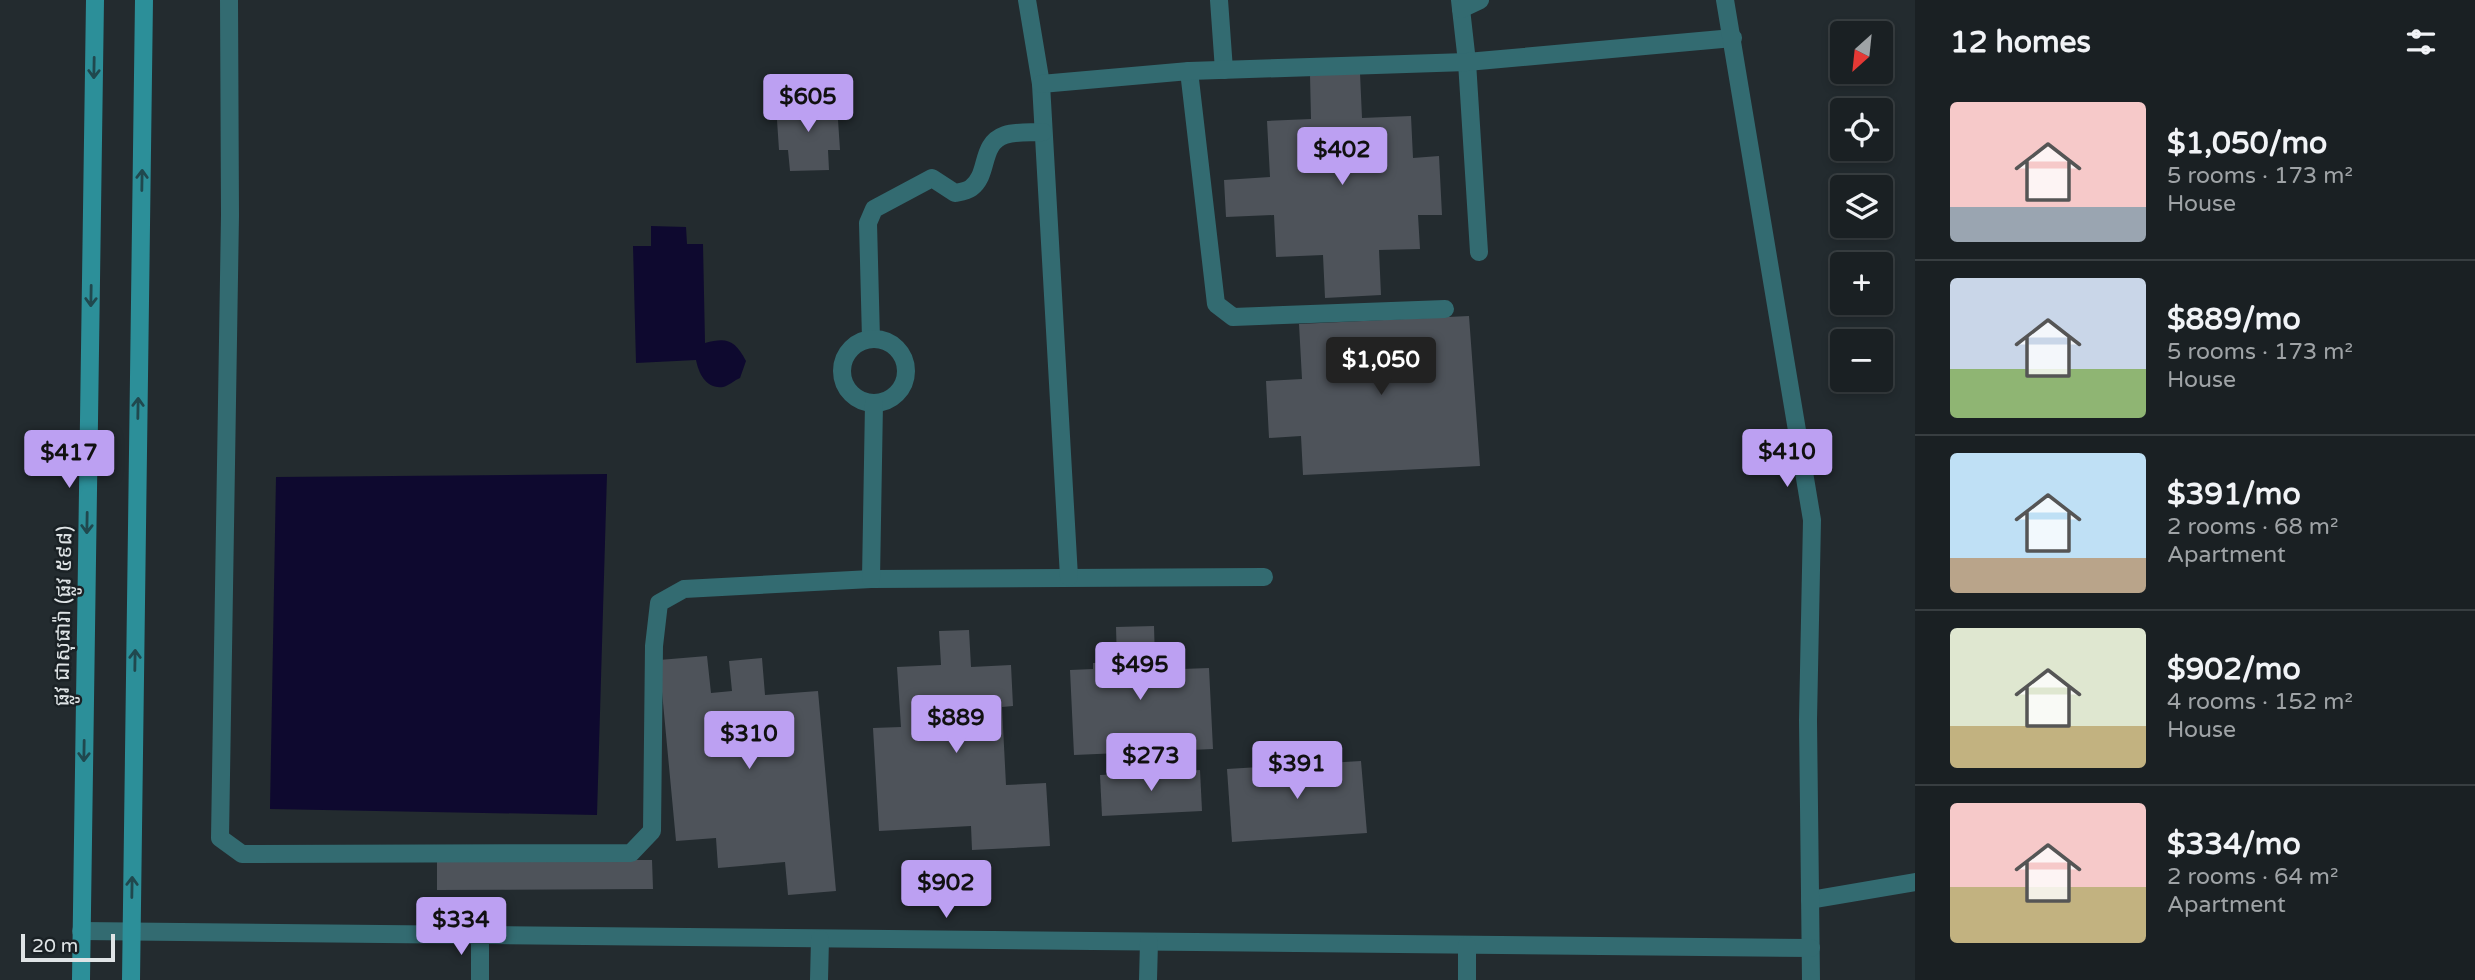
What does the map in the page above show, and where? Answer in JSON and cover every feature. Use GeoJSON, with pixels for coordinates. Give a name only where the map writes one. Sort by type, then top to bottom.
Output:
{"type":"FeatureCollection","features":[{"type":"Feature","properties":{"kind":"main road","name":"ផ្លូវ ជាសុផារ៉ា (ផ្លូវ ៥៩៨)"},"geometry":{"type":"LineString","coordinates":[[81,980],[95,0]]}},
{"type":"Feature","properties":{"kind":"main road"},"geometry":{"type":"LineString","coordinates":[[131,980],[144,0]]}},
{"type":"Feature","properties":{"kind":"street"},"geometry":{"type":"LineString","coordinates":[[229,0],[230,215],[220,838],[242,854],[631,853],[652,831],[654,646],[659,603],[684,589],[871,579],[1264,577]]}},
{"type":"Feature","properties":{"kind":"street"},"geometry":{"type":"LineString","coordinates":[[1027,0],[1041,84],[1069,577]]}},
{"type":"Feature","properties":{"kind":"street"},"geometry":{"type":"LineString","coordinates":[[1219,0],[1224,70]]}},
{"type":"Feature","properties":{"kind":"street"},"geometry":{"type":"LineString","coordinates":[[1479,252],[1460,4],[1480,0]]}},
{"type":"Feature","properties":{"kind":"street"},"geometry":{"type":"LineString","coordinates":[[1725,0],[1812,520],[1808,720],[1811,980]]}},
{"type":"Feature","properties":{"kind":"street"},"geometry":{"type":"LineString","coordinates":[[1041,84],[1189,71],[1466,62],[1733,38]]}},
{"type":"Feature","properties":{"kind":"street"},"geometry":{"type":"LineString","coordinates":[[1189,71],[1216,304],[1233,317],[1445,309]]}},
{"type":"Feature","properties":{"kind":"street"},"geometry":{"type":"LineString","coordinates":[[871,339],[868,223],[874,209],[932,178],[955,193],[971,188],[981,175],[984,158],[992,143],[1006,134],[1044,132]]}},
{"type":"Feature","properties":{"kind":"street"},"geometry":{"type":"LineString","coordinates":[[871,339],[884,340],[895,346],[903,356],[906,369],[904,382],[897,393],[887,401],[874,403],[858,399],[847,388],[841,372],[845,357],[850,351],[856,345],[871,339]]}},
{"type":"Feature","properties":{"kind":"street"},"geometry":{"type":"LineString","coordinates":[[871,579],[874,403]]}},
{"type":"Feature","properties":{"kind":"street"},"geometry":{"type":"LineString","coordinates":[[1810,900],[1915,883]]}},
{"type":"Feature","properties":{"kind":"street"},"geometry":{"type":"LineString","coordinates":[[81,932],[1811,948]]}},
{"type":"Feature","properties":{"kind":"street"},"geometry":{"type":"LineString","coordinates":[[480,935],[480,980]]}},
{"type":"Feature","properties":{"kind":"street"},"geometry":{"type":"LineString","coordinates":[[819,980],[820,939]]}},
{"type":"Feature","properties":{"kind":"street"},"geometry":{"type":"LineString","coordinates":[[1148,980],[1149,942]]}},
{"type":"Feature","properties":{"kind":"street"},"geometry":{"type":"LineString","coordinates":[[1467,945],[1467,980]]}},
{"type":"Feature","properties":{"kind":"shaded area"},"geometry":{"type":"Polygon","coordinates":[[[651,226],[686,227],[687,244],[703,244],[705,343],[719,340],[730,342],[738,348],[746,361],[740,378],[723,387],[708,383],[701,375],[696,360],[636,363],[633,246],[651,246],[651,226]]]}},
{"type":"Feature","properties":{"kind":"shaded area"},"geometry":{"type":"Polygon","coordinates":[[[607,474],[597,815],[270,809],[276,477],[607,474]]]}},
{"type":"Feature","properties":{"kind":"building"},"geometry":{"type":"Polygon","coordinates":[[[1360,73],[1362,118],[1411,116],[1413,158],[1439,156],[1442,215],[1418,215],[1420,249],[1379,250],[1381,295],[1325,298],[1323,255],[1276,257],[1274,215],[1226,217],[1224,180],[1270,177],[1267,121],[1311,119],[1310,75],[1360,73]]]}},
{"type":"Feature","properties":{"kind":"building"},"geometry":{"type":"Polygon","coordinates":[[[827,97],[828,120],[838,120],[840,150],[828,150],[829,170],[790,171],[788,150],[779,150],[777,120],[789,119],[788,99],[827,97]]]}},
{"type":"Feature","properties":{"kind":"building"},"geometry":{"type":"Polygon","coordinates":[[[1469,316],[1480,466],[1303,475],[1301,436],[1269,438],[1266,381],[1302,379],[1299,324],[1469,316]]]}},
{"type":"Feature","properties":{"kind":"building"},"geometry":{"type":"Polygon","coordinates":[[[1154,626],[1155,661],[1182,659],[1182,669],[1209,668],[1213,749],[1074,755],[1070,670],[1093,669],[1093,663],[1117,662],[1116,627],[1154,626]]]}},
{"type":"Feature","properties":{"kind":"building"},"geometry":{"type":"Polygon","coordinates":[[[969,630],[971,667],[1011,665],[1013,706],[1002,707],[1006,785],[1046,783],[1050,846],[972,850],[971,826],[879,831],[873,728],[901,727],[897,667],[941,665],[939,631],[969,630]]]}},
{"type":"Feature","properties":{"kind":"building"},"geometry":{"type":"Polygon","coordinates":[[[707,656],[711,693],[732,691],[729,661],[762,658],[765,695],[818,691],[836,891],[788,895],[785,862],[718,868],[716,838],[676,841],[659,660],[707,656]]]}},
{"type":"Feature","properties":{"kind":"building"},"geometry":{"type":"Polygon","coordinates":[[[1361,761],[1367,833],[1232,842],[1227,769],[1361,761]]]}},
{"type":"Feature","properties":{"kind":"building"},"geometry":{"type":"Polygon","coordinates":[[[1200,770],[1202,811],[1102,816],[1100,775],[1200,770]]]}},
{"type":"Feature","properties":{"kind":"building"},"geometry":{"type":"Polygon","coordinates":[[[437,860],[652,860],[653,889],[437,890],[437,860]]]}}]}
